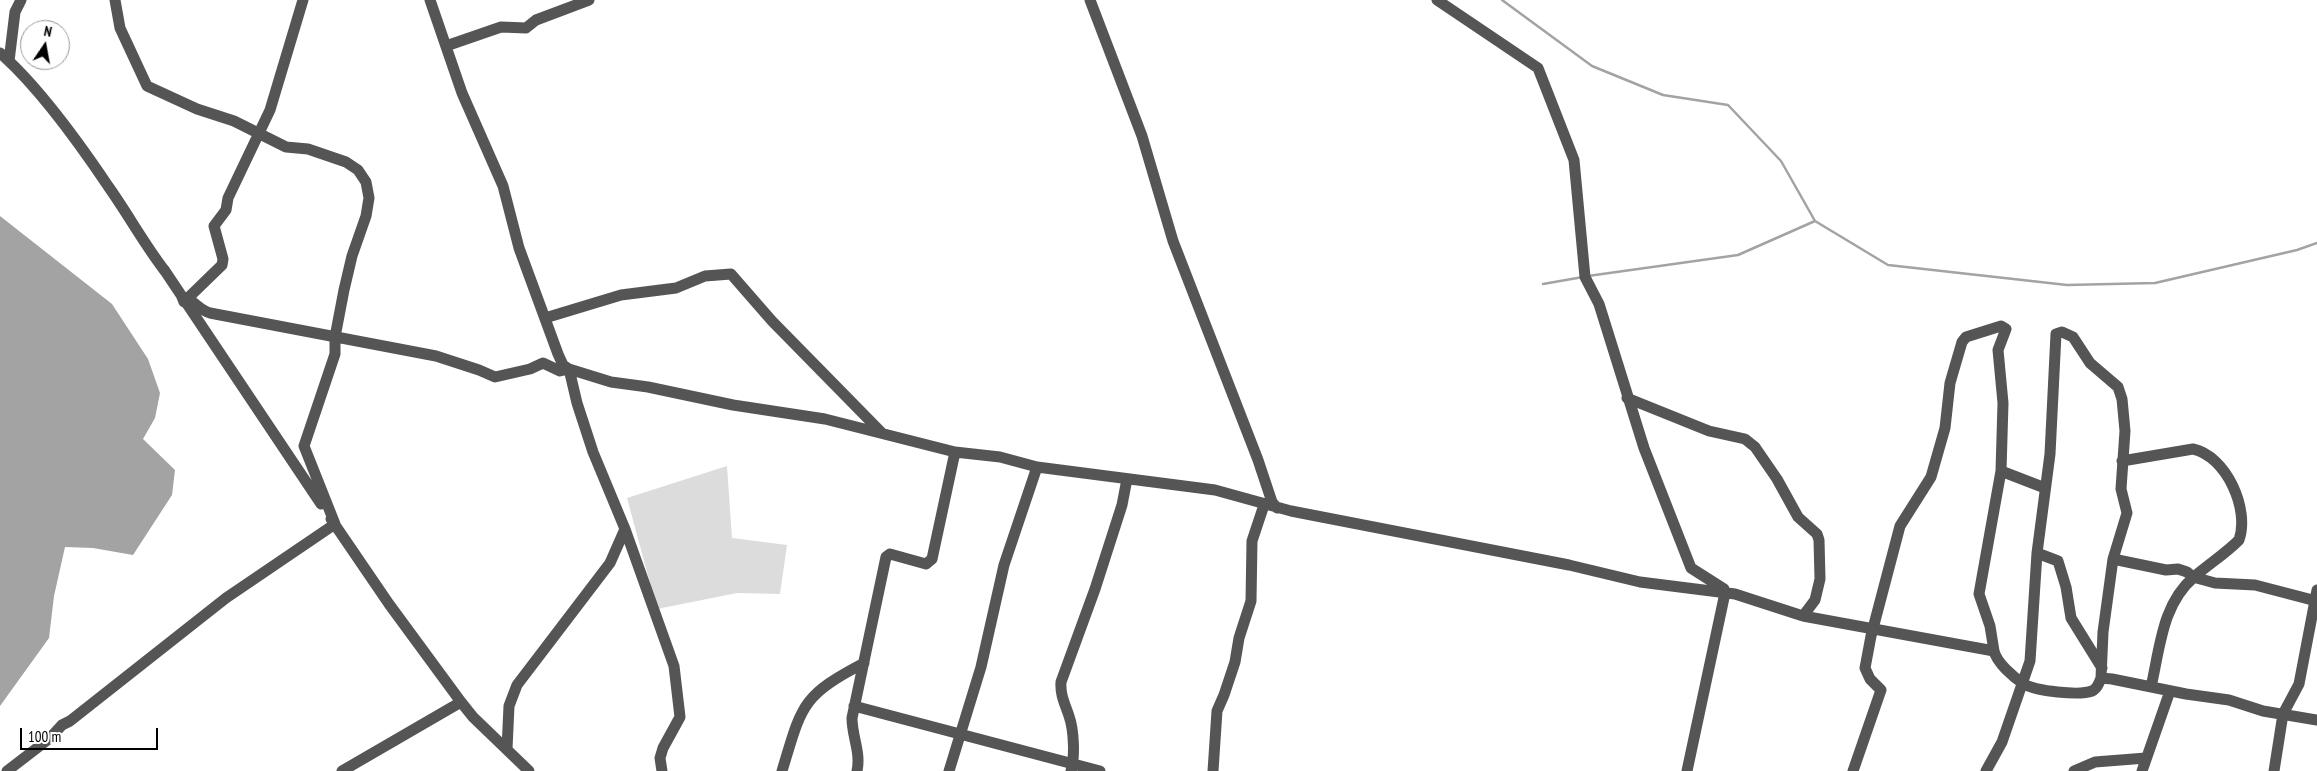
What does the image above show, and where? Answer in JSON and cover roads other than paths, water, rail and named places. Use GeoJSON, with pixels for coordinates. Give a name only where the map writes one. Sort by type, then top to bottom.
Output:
{"type":"FeatureCollection","features":[{"type":"Feature","properties":{"kind":"street"},"geometry":{"type":"LineString","coordinates":[[21,0],[15,12],[5,57],[45,102],[109,186],[389,604],[460,702],[473,717],[508,748],[528,771]]}},
{"type":"Feature","properties":{"kind":"street"},"geometry":{"type":"LineString","coordinates":[[115,0],[120,28],[147,86],[286,147],[308,149],[346,162],[358,170],[366,182],[369,198],[366,216],[352,256],[335,337],[335,354],[304,446],[335,524]]}},
{"type":"Feature","properties":{"kind":"street"},"geometry":{"type":"LineString","coordinates":[[186,300],[208,281],[222,265],[223,259],[214,226],[226,210],[228,198],[270,110],[303,0]]}},
{"type":"Feature","properties":{"kind":"street"},"geometry":{"type":"LineString","coordinates":[[430,0],[462,94],[503,186],[518,248],[563,365],[569,369],[611,382],[648,387],[751,409],[816,418],[881,432],[955,452],[1000,457],[1037,467],[1215,490],[1277,508],[1569,564],[1640,582],[1730,594],[1803,616],[1994,651]]}},
{"type":"Feature","properties":{"kind":"street"},"geometry":{"type":"LineString","coordinates":[[446,46],[501,27],[526,28],[536,20],[589,0]]}},
{"type":"Feature","properties":{"kind":"street"},"geometry":{"type":"LineString","coordinates":[[1090,0],[1142,136],[1172,242],[1258,460],[1272,502],[1277,508]]}},
{"type":"Feature","properties":{"kind":"street"},"geometry":{"type":"LineString","coordinates":[[1437,0],[1538,68],[1574,160],[1585,277],[1599,304],[1627,398],[1691,568],[1700,576],[1730,594]]}},
{"type":"Feature","properties":{"kind":"street"},"geometry":{"type":"LineString","coordinates":[[545,318],[621,295],[676,288],[706,276],[731,274],[772,321],[881,432]]}},
{"type":"Feature","properties":{"kind":"street"},"geometry":{"type":"LineString","coordinates":[[186,300],[206,312],[436,356],[494,377],[530,369],[541,363],[560,371],[569,369]]}},
{"type":"Feature","properties":{"kind":"street"},"geometry":{"type":"LineString","coordinates":[[1853,771],[1881,690],[1870,680],[1865,668],[1871,636],[1875,628],[1900,526],[1931,477],[1945,428],[1950,383],[1962,342],[1966,337],[2001,326],[2006,329],[1998,350],[2003,403],[2001,471],[1979,594],[1990,626],[1997,661],[2024,684],[2038,689],[2082,692],[2096,688],[2102,673],[2103,632],[2113,558],[2127,513],[2120,489],[2125,431],[2120,390],[2090,363],[2072,337],[2062,332],[2056,334],[2050,454],[2037,552],[2030,661],[2024,684],[2002,742],[1986,771]]}},
{"type":"Feature","properties":{"kind":"street"},"geometry":{"type":"LineString","coordinates":[[569,369],[577,403],[597,461],[625,529],[674,666],[681,712],[662,748],[660,758],[662,771]]}},
{"type":"Feature","properties":{"kind":"street"},"geometry":{"type":"LineString","coordinates":[[1627,398],[1709,431],[1745,439],[1755,447],[1777,479],[1798,517],[1816,534],[1819,540],[1820,579],[1816,600],[1803,616]]}},
{"type":"Feature","properties":{"kind":"street"},"geometry":{"type":"LineString","coordinates":[[2122,461],[2193,449],[2204,452],[2214,459],[2236,494],[2242,519],[2239,540],[2193,578],[2173,600],[2166,618],[2151,687]]}},
{"type":"Feature","properties":{"kind":"street"},"geometry":{"type":"LineString","coordinates":[[858,771],[860,757],[852,730],[854,706],[886,557],[890,554],[926,564],[932,559],[955,452]]}},
{"type":"Feature","properties":{"kind":"street"},"geometry":{"type":"LineString","coordinates":[[949,771],[959,733],[981,667],[1004,565],[1037,467]]}},
{"type":"Feature","properties":{"kind":"street"},"geometry":{"type":"LineString","coordinates":[[2001,471],[2045,488]]}},
{"type":"Feature","properties":{"kind":"street"},"geometry":{"type":"LineString","coordinates":[[1072,767],[1070,718],[1061,691],[1061,682],[1095,589],[1122,505],[1127,479]]}},
{"type":"Feature","properties":{"kind":"street"},"geometry":{"type":"LineString","coordinates":[[1213,771],[1216,711],[1224,695],[1235,662],[1239,638],[1251,601],[1252,541],[1264,505]]}},
{"type":"Feature","properties":{"kind":"street"},"geometry":{"type":"LineString","coordinates":[[7,771],[50,738],[62,725],[70,721],[226,598],[335,524]]}},
{"type":"Feature","properties":{"kind":"street"},"geometry":{"type":"LineString","coordinates":[[508,748],[509,706],[517,685],[610,564],[625,529]]}},
{"type":"Feature","properties":{"kind":"street"},"geometry":{"type":"LineString","coordinates":[[2037,552],[2058,561],[2066,586],[2071,618],[2102,673],[2151,687],[2230,700],[2283,714],[2317,720]]}},
{"type":"Feature","properties":{"kind":"street"},"geometry":{"type":"LineString","coordinates":[[2113,558],[2166,570],[2178,569],[2187,572],[2193,578],[2214,584],[2271,588],[2316,596],[2299,684],[2283,714],[2274,771]]}},
{"type":"Feature","properties":{"kind":"street"},"geometry":{"type":"LineString","coordinates":[[1687,771],[1730,594]]}},
{"type":"Feature","properties":{"kind":"street"},"geometry":{"type":"LineString","coordinates":[[782,771],[797,721],[804,706],[816,692],[831,680],[864,662]]}},
{"type":"Feature","properties":{"kind":"street"},"geometry":{"type":"LineString","coordinates":[[2142,771],[2170,691]]}},
{"type":"Feature","properties":{"kind":"street"},"geometry":{"type":"LineString","coordinates":[[342,771],[460,702]]}},
{"type":"Feature","properties":{"kind":"street"},"geometry":{"type":"LineString","coordinates":[[854,706],[959,733],[1072,767],[1100,771]]}},
{"type":"Feature","properties":{"kind":"street"},"geometry":{"type":"LineString","coordinates":[[2074,771],[2095,762],[2146,758]]}},
{"type":"Feature","properties":{"kind":"waterway"},"geometry":{"type":"LineString","coordinates":[[1502,0],[1592,66],[1663,95],[1728,105],[1781,161],[1815,221],[1888,265],[2067,285],[2155,283],[2297,250],[2317,243]]}},
{"type":"Feature","properties":{"kind":"waterway"},"geometry":{"type":"LineString","coordinates":[[1588,276],[1738,255],[1815,221]]}},
{"type":"Feature","properties":{"kind":"waterway"},"geometry":{"type":"LineString","coordinates":[[1543,284],[1583,277]]}}]}
